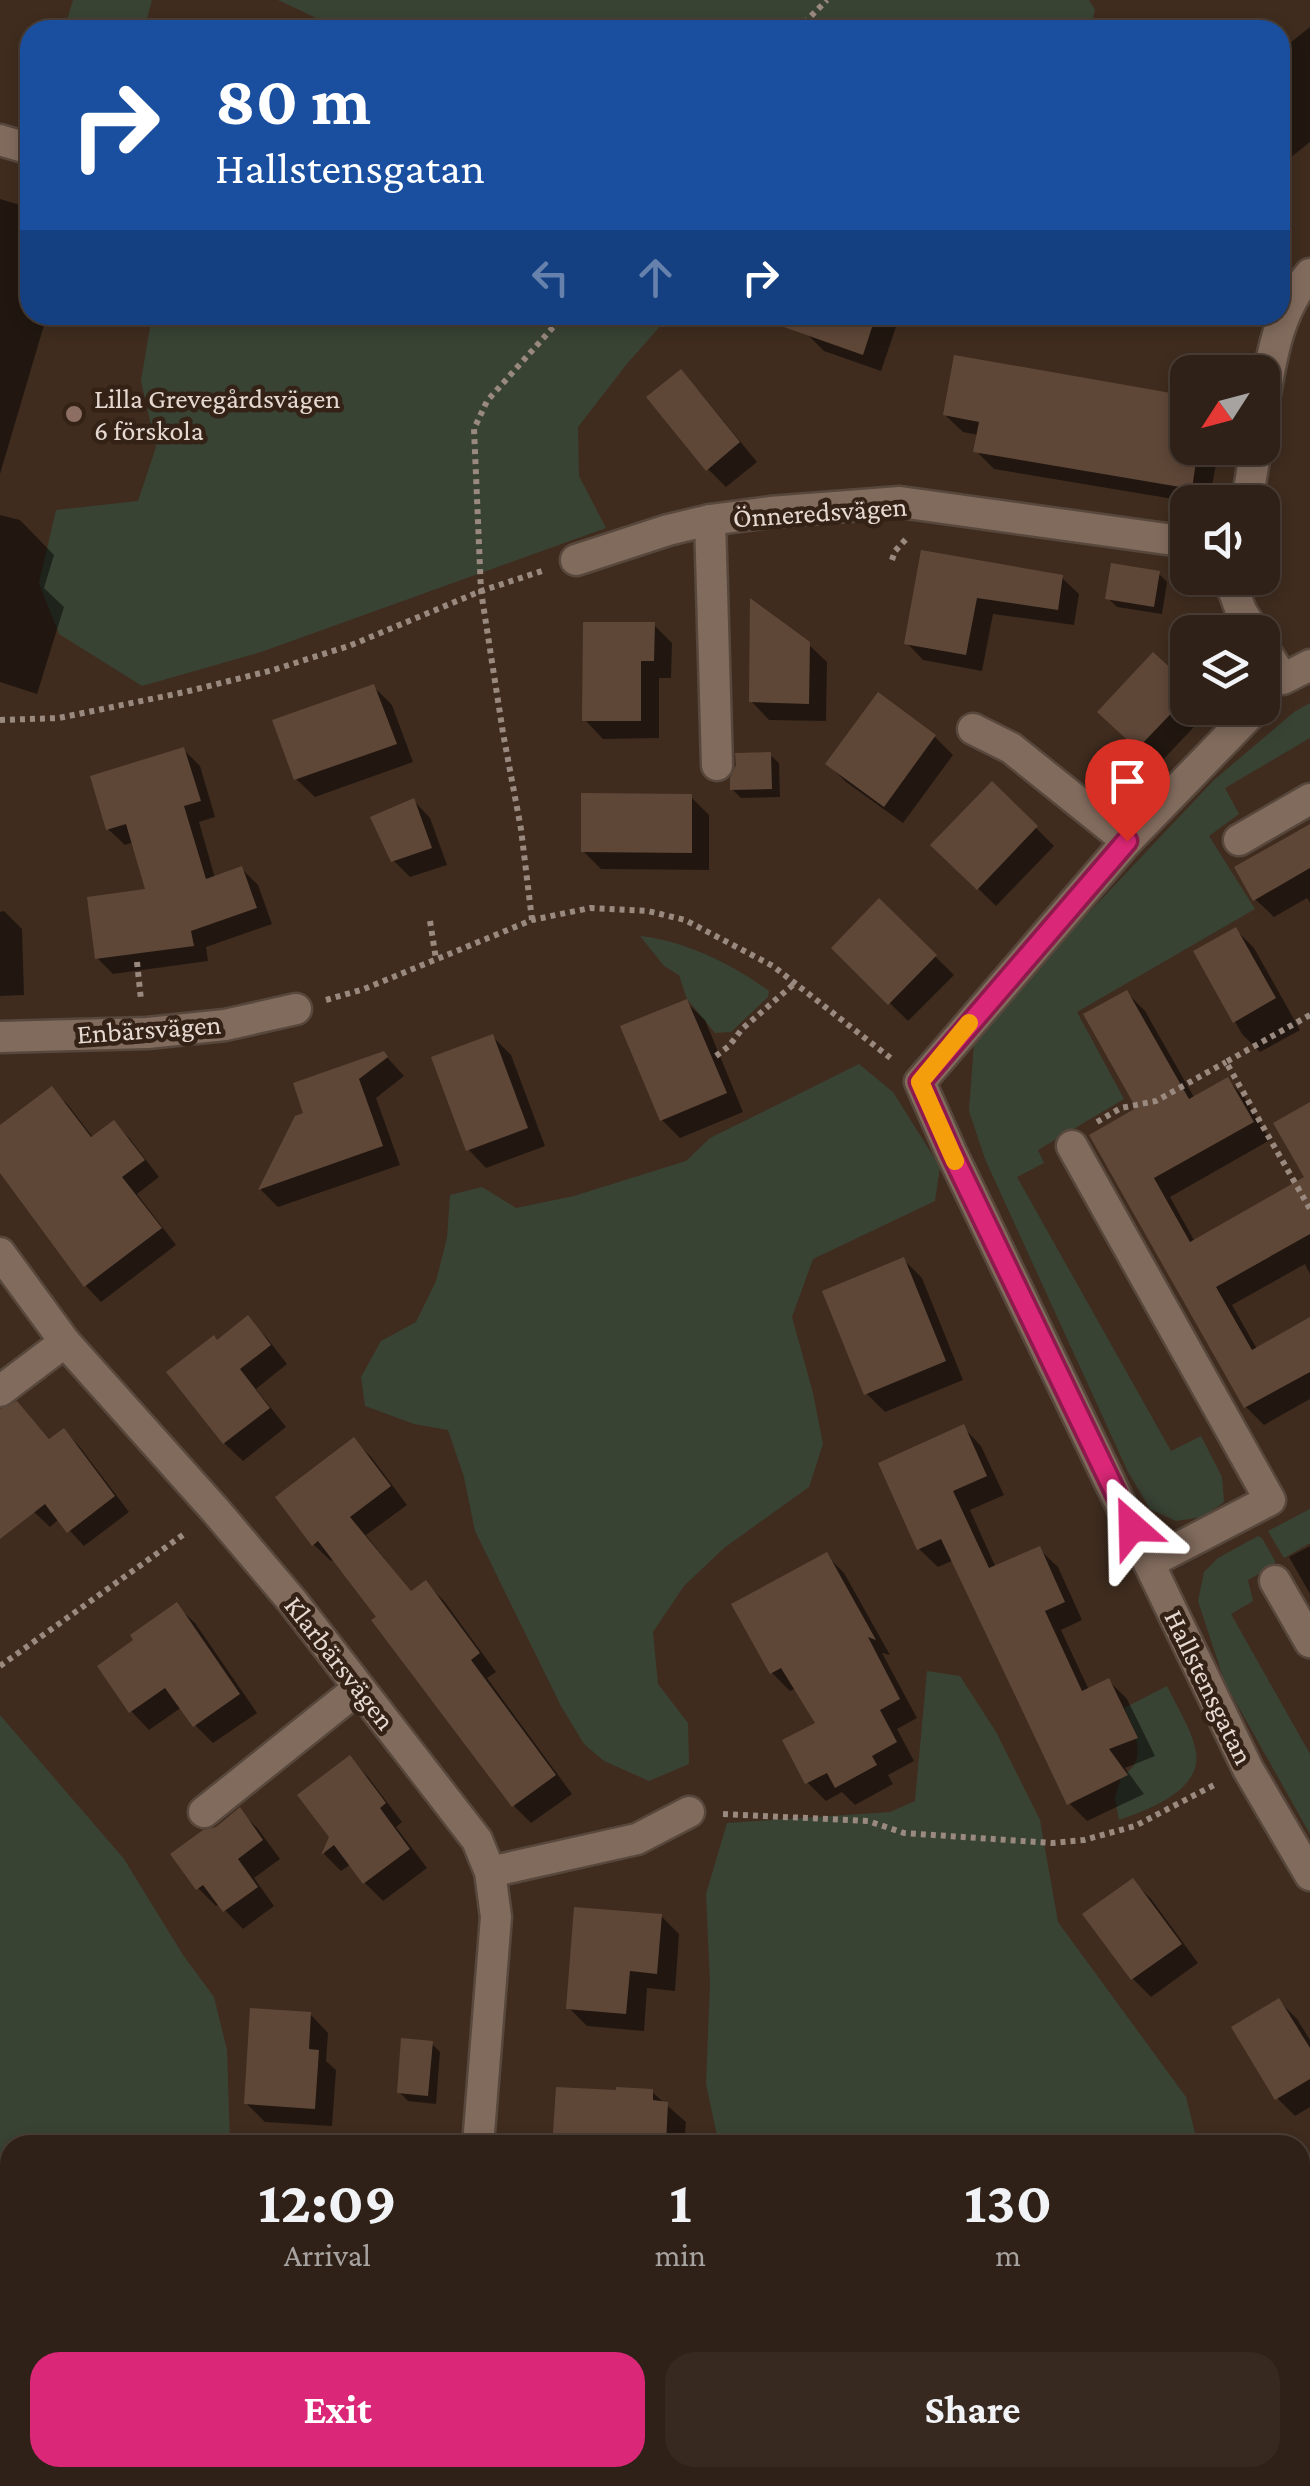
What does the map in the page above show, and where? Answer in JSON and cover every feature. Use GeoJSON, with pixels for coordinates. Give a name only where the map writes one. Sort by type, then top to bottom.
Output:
{"type":"FeatureCollection","features":[{"type":"Feature","properties":{"kind":"street"},"geometry":{"type":"LineString","coordinates":[[1290,303],[1310,274]]}},
{"type":"Feature","properties":{"kind":"street"},"geometry":{"type":"LineString","coordinates":[[1272,355],[1280,325]]}},
{"type":"Feature","properties":{"kind":"street","name":"Önneredsvägen"},"geometry":{"type":"LineString","coordinates":[[576,560],[710,520],[900,502],[1170,540]]}},
{"type":"Feature","properties":{"kind":"street"},"geometry":{"type":"LineString","coordinates":[[710,520],[717,765]]}},
{"type":"Feature","properties":{"kind":"street"},"geometry":{"type":"LineString","coordinates":[[920,1082],[1127,841],[1240,725]]}},
{"type":"Feature","properties":{"kind":"street"},"geometry":{"type":"LineString","coordinates":[[973,729],[1011,748],[1127,841]]}},
{"type":"Feature","properties":{"kind":"street"},"geometry":{"type":"LineString","coordinates":[[1239,840],[1310,799]]}},
{"type":"Feature","properties":{"kind":"street","name":"Enbärsvägen"},"geometry":{"type":"LineString","coordinates":[[0,1037],[147,1033],[226,1025],[296,1009]]}},
{"type":"Feature","properties":{"kind":"street","name":"Hallstensgatan"},"geometry":{"type":"LineString","coordinates":[[920,1082],[1248,1768],[1310,1875]]}},
{"type":"Feature","properties":{"kind":"street"},"geometry":{"type":"LineString","coordinates":[[1072,1146],[1270,1500],[1149,1563]]}},
{"type":"Feature","properties":{"kind":"street","name":"Klarbärsvägen"},"geometry":{"type":"LineString","coordinates":[[0,1254],[65,1342],[293,1602],[477,1840],[490,1872],[496,1916],[479,2135]]}},
{"type":"Feature","properties":{"kind":"street"},"geometry":{"type":"LineString","coordinates":[[0,1391],[65,1342]]}},
{"type":"Feature","properties":{"kind":"street"},"geometry":{"type":"LineString","coordinates":[[1275,1581],[1310,1642]]}},
{"type":"Feature","properties":{"kind":"street"},"geometry":{"type":"LineString","coordinates":[[204,1812],[360,1688]]}},
{"type":"Feature","properties":{"kind":"street"},"geometry":{"type":"LineString","coordinates":[[490,1872],[637,1840],[689,1812]]}},
{"type":"Feature","properties":{"kind":"path"},"geometry":{"type":"LineString","coordinates":[[807,20],[827,0]]}},
{"type":"Feature","properties":{"kind":"path"},"geometry":{"type":"LineString","coordinates":[[532,920],[521,828],[481,592],[474,429],[487,401],[555,325]]}},
{"type":"Feature","properties":{"kind":"path"},"geometry":{"type":"LineString","coordinates":[[0,720],[59,718],[273,670],[349,646],[481,592],[576,560]]}},
{"type":"Feature","properties":{"kind":"path"},"geometry":{"type":"LineString","coordinates":[[296,1009],[364,988],[532,920],[590,908],[648,912],[685,920],[773,966],[920,1082]]}},
{"type":"Feature","properties":{"kind":"path"},"geometry":{"type":"LineString","coordinates":[[430,921],[436,959]]}},
{"type":"Feature","properties":{"kind":"path"},"geometry":{"type":"LineString","coordinates":[[716,1056],[795,984]]}},
{"type":"Feature","properties":{"kind":"path"},"geometry":{"type":"LineString","coordinates":[[1072,1146],[1077,1133],[1121,1108],[1156,1101],[1310,1015]]}},
{"type":"Feature","properties":{"kind":"path"},"geometry":{"type":"LineString","coordinates":[[1226,1062],[1310,1209]]}},
{"type":"Feature","properties":{"kind":"path"},"geometry":{"type":"LineString","coordinates":[[0,1666],[216,1511]]}},
{"type":"Feature","properties":{"kind":"path"},"geometry":{"type":"LineString","coordinates":[[689,1812],[868,1821],[904,1833],[1052,1843],[1084,1840],[1135,1826],[1248,1768]]}},
{"type":"Feature","properties":{"kind":"green space"},"geometry":{"type":"Polygon","coordinates":[[[73,0],[152,0],[147,20],[67,20],[73,0]]]}},
{"type":"Feature","properties":{"kind":"green space"},"geometry":{"type":"Polygon","coordinates":[[[278,0],[1089,0],[1095,10],[1092,20],[321,20],[278,0]]]}},
{"type":"Feature","properties":{"kind":"green space"},"geometry":{"type":"Polygon","coordinates":[[[150,325],[661,325],[578,427],[579,476],[606,528],[261,652],[142,686],[59,634],[39,583],[56,510],[138,501],[156,447],[141,381],[150,325]]]}},
{"type":"Feature","properties":{"kind":"green space"},"geometry":{"type":"Polygon","coordinates":[[[1310,703],[1310,738],[1225,788],[1239,814],[1209,836],[1255,909],[1077,1012],[1124,1099],[1038,1150],[1044,1163],[1017,1177],[1171,1451],[1201,1436],[1222,1477],[1224,1502],[1203,1517],[1176,1521],[1150,1509],[1128,1472],[985,1159],[969,1111],[974,1044],[1011,995],[1214,780],[1310,703]]]}},
{"type":"Feature","properties":{"kind":"green space"},"geometry":{"type":"Polygon","coordinates":[[[640,936],[708,955],[769,991],[768,997],[731,1032],[715,1033],[687,999],[679,975],[664,966],[640,936]]]}},
{"type":"Feature","properties":{"kind":"green space"},"geometry":{"type":"Polygon","coordinates":[[[859,1064],[893,1092],[940,1167],[935,1201],[813,1259],[792,1317],[823,1444],[809,1487],[724,1548],[684,1586],[653,1632],[658,1684],[688,1723],[689,1764],[649,1781],[604,1761],[584,1744],[561,1706],[475,1531],[464,1477],[448,1430],[414,1424],[365,1406],[361,1377],[381,1341],[416,1322],[436,1281],[447,1238],[450,1195],[482,1187],[516,1208],[574,1196],[686,1161],[710,1138],[859,1064]]]}},
{"type":"Feature","properties":{"kind":"green space"},"geometry":{"type":"Polygon","coordinates":[[[1310,1509],[1310,1543],[1284,1558],[1268,1531],[1310,1509]]]}},
{"type":"Feature","properties":{"kind":"green space"},"geometry":{"type":"Polygon","coordinates":[[[1258,1536],[1274,1565],[1248,1580],[1253,1601],[1231,1614],[1310,1754],[1310,1834],[1225,1683],[1198,1601],[1204,1572],[1218,1558],[1258,1536]]]}},
{"type":"Feature","properties":{"kind":"green space"},"geometry":{"type":"Polygon","coordinates":[[[927,1671],[960,1676],[996,1732],[1040,1820],[1058,1922],[1186,2097],[1196,2135],[717,2135],[706,2084],[710,1983],[706,1894],[727,1823],[890,1812],[915,1801],[927,1671]]]}},
{"type":"Feature","properties":{"kind":"green space"},"geometry":{"type":"Polygon","coordinates":[[[1167,1686],[1191,1736],[1196,1766],[1182,1788],[1170,1797],[1119,1820],[1115,1798],[1121,1778],[1127,1775],[1138,1754],[1138,1737],[1124,1708],[1167,1686]]]}},
{"type":"Feature","properties":{"kind":"green space"},"geometry":{"type":"Polygon","coordinates":[[[0,1715],[124,1859],[183,1955],[214,1997],[227,2050],[230,2135],[0,2135],[0,1715]]]}},
{"type":"Feature","properties":{"kind":"building"},"geometry":{"type":"Polygon","coordinates":[[[778,325],[873,325],[863,355],[778,325]]]}},
{"type":"Feature","properties":{"kind":"building"},"geometry":{"type":"Polygon","coordinates":[[[954,355],[1170,393],[1170,465],[1196,465],[1193,485],[1170,485],[973,452],[979,422],[943,415],[954,355]]]}},
{"type":"Feature","properties":{"kind":"building"},"geometry":{"type":"Polygon","coordinates":[[[681,369],[740,442],[706,471],[646,397],[681,369]]]}},
{"type":"Feature","properties":{"kind":"building"},"geometry":{"type":"Polygon","coordinates":[[[921,550],[1063,575],[1058,610],[977,598],[966,655],[904,644],[921,550]]]}},
{"type":"Feature","properties":{"kind":"building"},"geometry":{"type":"Polygon","coordinates":[[[1111,563],[1160,571],[1154,607],[1105,599],[1111,563]]]}},
{"type":"Feature","properties":{"kind":"building"},"geometry":{"type":"Polygon","coordinates":[[[750,598],[810,642],[809,704],[749,702],[750,598]]]}},
{"type":"Feature","properties":{"kind":"building"},"geometry":{"type":"Polygon","coordinates":[[[583,622],[655,622],[654,661],[641,661],[641,721],[582,721],[583,622]]]}},
{"type":"Feature","properties":{"kind":"building"},"geometry":{"type":"Polygon","coordinates":[[[1153,652],[1170,668],[1170,715],[1137,749],[1097,712],[1153,652]]]}},
{"type":"Feature","properties":{"kind":"building"},"geometry":{"type":"Polygon","coordinates":[[[374,684],[397,744],[294,780],[272,720],[374,684]]]}},
{"type":"Feature","properties":{"kind":"building"},"geometry":{"type":"Polygon","coordinates":[[[878,692],[936,735],[884,807],[825,764],[878,692]]]}},
{"type":"Feature","properties":{"kind":"building"},"geometry":{"type":"Polygon","coordinates":[[[184,747],[201,801],[184,806],[206,879],[242,866],[257,908],[191,931],[194,946],[95,959],[87,897],[145,889],[126,824],[106,830],[90,776],[184,747]]]}},
{"type":"Feature","properties":{"kind":"building"},"geometry":{"type":"Polygon","coordinates":[[[771,752],[772,789],[730,790],[735,753],[771,752]]]}},
{"type":"Feature","properties":{"kind":"building"},"geometry":{"type":"Polygon","coordinates":[[[992,781],[1038,826],[977,890],[930,845],[992,781]]]}},
{"type":"Feature","properties":{"kind":"building"},"geometry":{"type":"Polygon","coordinates":[[[581,793],[692,794],[692,853],[581,852],[581,793]]]}},
{"type":"Feature","properties":{"kind":"building"},"geometry":{"type":"Polygon","coordinates":[[[414,798],[432,848],[391,862],[370,817],[414,798]]]}},
{"type":"Feature","properties":{"kind":"building"},"geometry":{"type":"Polygon","coordinates":[[[1310,824],[1310,868],[1253,901],[1234,867],[1310,824]]]}},
{"type":"Feature","properties":{"kind":"building"},"geometry":{"type":"Polygon","coordinates":[[[879,898],[937,955],[888,1005],[831,948],[879,898]]]}},
{"type":"Feature","properties":{"kind":"building"},"geometry":{"type":"Polygon","coordinates":[[[1236,927],[1276,998],[1233,1023],[1193,951],[1236,927]]]}},
{"type":"Feature","properties":{"kind":"building"},"geometry":{"type":"Polygon","coordinates":[[[1127,990],[1189,1099],[1228,1077],[1254,1122],[1154,1178],[1190,1242],[1304,1177],[1273,1123],[1310,1102],[1310,1234],[1216,1287],[1252,1350],[1310,1317],[1310,1372],[1244,1408],[1089,1135],[1136,1108],[1083,1014],[1127,990]]]}},
{"type":"Feature","properties":{"kind":"building"},"geometry":{"type":"Polygon","coordinates":[[[687,999],[727,1093],[660,1121],[620,1026],[687,999]]]}},
{"type":"Feature","properties":{"kind":"building"},"geometry":{"type":"Polygon","coordinates":[[[493,1034],[528,1128],[466,1151],[431,1057],[493,1034]]]}},
{"type":"Feature","properties":{"kind":"building"},"geometry":{"type":"Polygon","coordinates":[[[384,1051],[388,1057],[359,1079],[383,1146],[258,1190],[295,1116],[303,1113],[293,1083],[384,1051]]]}},
{"type":"Feature","properties":{"kind":"building"},"geometry":{"type":"Polygon","coordinates":[[[52,1086],[91,1137],[114,1120],[145,1160],[122,1177],[162,1228],[84,1287],[0,1173],[0,1125],[52,1086]]]}},
{"type":"Feature","properties":{"kind":"building"},"geometry":{"type":"Polygon","coordinates":[[[904,1257],[946,1361],[864,1395],[822,1291],[904,1257]]]}},
{"type":"Feature","properties":{"kind":"building"},"geometry":{"type":"Polygon","coordinates":[[[248,1315],[271,1345],[240,1369],[270,1408],[223,1444],[166,1372],[248,1315]]]}},
{"type":"Feature","properties":{"kind":"building"},"geometry":{"type":"Polygon","coordinates":[[[17,1401],[49,1439],[64,1428],[115,1496],[67,1533],[45,1504],[0,1539],[0,1409],[17,1401]]]}},
{"type":"Feature","properties":{"kind":"building"},"geometry":{"type":"Polygon","coordinates":[[[964,1424],[987,1476],[953,1491],[989,1568],[1040,1546],[1065,1602],[1045,1611],[1082,1691],[1109,1678],[1138,1738],[1109,1749],[1128,1775],[1067,1805],[941,1539],[917,1550],[878,1463],[964,1424]]]}},
{"type":"Feature","properties":{"kind":"building"},"geometry":{"type":"Polygon","coordinates":[[[354,1437],[391,1486],[350,1517],[411,1591],[426,1580],[480,1653],[471,1660],[556,1775],[512,1807],[371,1620],[376,1617],[318,1541],[312,1546],[275,1497],[354,1437]]]}},
{"type":"Feature","properties":{"kind":"building"},"geometry":{"type":"Polygon","coordinates":[[[827,1552],[876,1640],[868,1637],[900,1699],[880,1710],[897,1742],[872,1756],[877,1765],[835,1788],[827,1773],[805,1784],[782,1740],[815,1723],[781,1668],[770,1674],[731,1604],[827,1552]]]}},
{"type":"Feature","properties":{"kind":"building"},"geometry":{"type":"Polygon","coordinates":[[[177,1602],[240,1694],[193,1727],[165,1688],[129,1713],[97,1666],[133,1640],[130,1635],[177,1602]]]}},
{"type":"Feature","properties":{"kind":"building"},"geometry":{"type":"Polygon","coordinates":[[[350,1755],[386,1803],[380,1808],[410,1849],[363,1884],[334,1845],[321,1855],[329,1837],[297,1795],[350,1755]]]}},
{"type":"Feature","properties":{"kind":"building"},"geometry":{"type":"Polygon","coordinates":[[[240,1807],[263,1840],[238,1859],[258,1887],[223,1912],[203,1885],[196,1890],[170,1854],[203,1830],[216,1827],[240,1807]]]}},
{"type":"Feature","properties":{"kind":"building"},"geometry":{"type":"Polygon","coordinates":[[[1133,1878],[1182,1944],[1131,1980],[1082,1914],[1133,1878]]]}},
{"type":"Feature","properties":{"kind":"building"},"geometry":{"type":"Polygon","coordinates":[[[574,1907],[662,1914],[657,1974],[630,1971],[626,2014],[566,2009],[574,1907]]]}},
{"type":"Feature","properties":{"kind":"building"},"geometry":{"type":"Polygon","coordinates":[[[1279,1998],[1310,2048],[1310,2079],[1275,2100],[1231,2027],[1279,1998]]]}},
{"type":"Feature","properties":{"kind":"building"},"geometry":{"type":"Polygon","coordinates":[[[250,2008],[311,2012],[309,2049],[319,2050],[315,2109],[244,2104],[250,2008]]]}},
{"type":"Feature","properties":{"kind":"building"},"geometry":{"type":"Polygon","coordinates":[[[401,2038],[433,2041],[428,2096],[397,2093],[401,2038]]]}},
{"type":"Feature","properties":{"kind":"building"},"geometry":{"type":"Polygon","coordinates":[[[556,2087],[653,2089],[653,2100],[668,2102],[666,2135],[553,2133],[556,2087]]]}},
{"type":"Feature","properties":{"kind":"slow traffic"},"geometry":{"type":"LineString","coordinates":[[955,1161],[920,1082],[969,1023]]}},
{"type":"Feature","properties":{"kind":"place","name":"Lilla Grevegårdsvägen 6 förskola"},"geometry":{"type":"Point","coordinates":[74,414]}},
{"type":"Feature","properties":{"kind":"route"},"geometry":{"type":"LineString","coordinates":[[1127,841],[920,1082],[1132,1527]]}}]}
